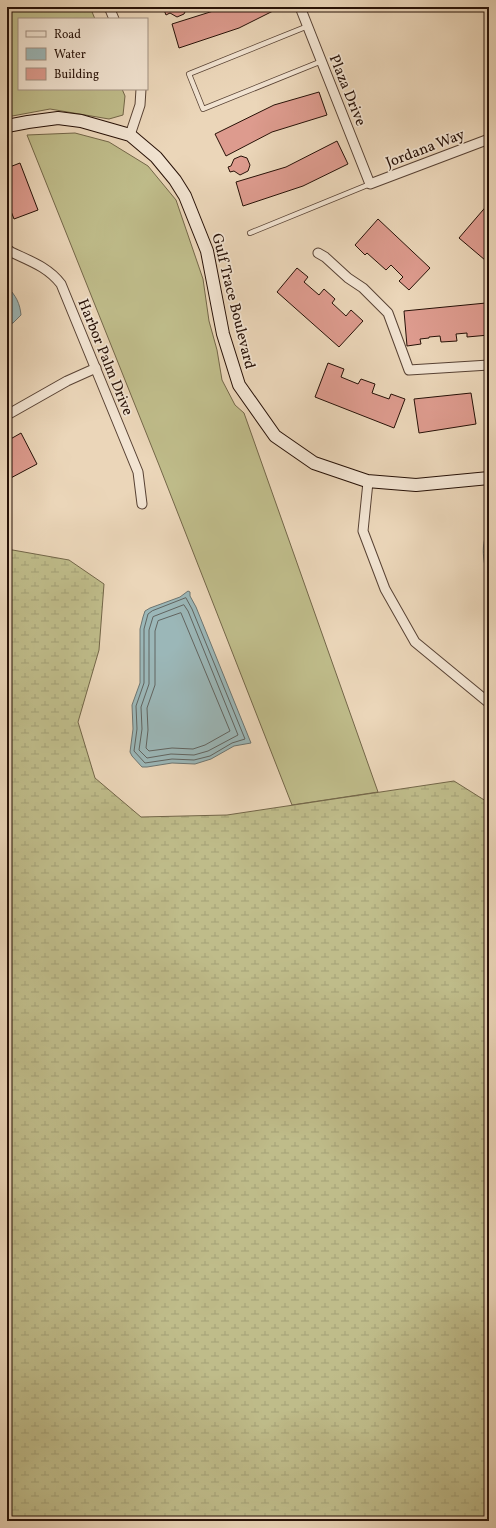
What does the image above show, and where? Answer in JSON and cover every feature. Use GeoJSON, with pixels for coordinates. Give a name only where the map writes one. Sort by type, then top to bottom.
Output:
{"type":"FeatureCollection","features":[{"type":"Feature","properties":{"kind":"street"},"geometry":{"type":"LineString","coordinates":[[109,7],[114,18]]}},
{"type":"Feature","properties":{"kind":"street","name":"Plaza Drive"},"geometry":{"type":"LineString","coordinates":[[300,7],[370,184]]}},
{"type":"Feature","properties":{"kind":"street"},"geometry":{"type":"LineString","coordinates":[[130,135],[140,105],[140,90]]}},
{"type":"Feature","properties":{"kind":"street","name":"Gulf Trace Boulevard"},"geometry":{"type":"LineString","coordinates":[[7,126],[58,118],[82,121],[130,135],[156,157],[175,180],[184,196],[207,251],[222,334],[239,385],[274,436],[314,463],[368,482],[416,485],[489,478]]}},
{"type":"Feature","properties":{"kind":"street","name":"Jordana Way"},"geometry":{"type":"LineString","coordinates":[[370,184],[489,139]]}},
{"type":"Feature","properties":{"kind":"street","name":"Harbor Palm Drive"},"geometry":{"type":"LineString","coordinates":[[7,249],[42,266],[54,275],[61,284],[138,472],[142,504]]}},
{"type":"Feature","properties":{"kind":"street"},"geometry":{"type":"LineString","coordinates":[[318,253],[325,257],[348,278],[363,288],[388,313],[409,370],[489,365]]}},
{"type":"Feature","properties":{"kind":"street"},"geometry":{"type":"LineString","coordinates":[[7,415],[96,368]]}},
{"type":"Feature","properties":{"kind":"street"},"geometry":{"type":"LineString","coordinates":[[368,482],[363,531],[385,589],[415,642],[489,703]]}},
{"type":"Feature","properties":{"kind":"lane"},"geometry":{"type":"LineString","coordinates":[[308,26],[189,74],[203,109],[322,61]]}},
{"type":"Feature","properties":{"kind":"lane"},"geometry":{"type":"LineString","coordinates":[[250,234],[370,184]]}},
{"type":"Feature","properties":{"kind":"green space"},"geometry":{"type":"Polygon","coordinates":[[[7,7],[90,7],[95,18],[18,18],[18,90],[122,90],[125,96],[123,115],[109,119],[50,109],[7,117],[7,7]]]}},
{"type":"Feature","properties":{"kind":"green space"},"geometry":{"type":"Polygon","coordinates":[[[75,133],[109,142],[148,166],[176,200],[203,279],[209,321],[217,350],[222,380],[235,405],[244,413],[378,792],[292,805],[159,465],[27,135],[75,133]]]}},
{"type":"Feature","properties":{"kind":"green space"},"geometry":{"type":"Polygon","coordinates":[[[7,549],[69,560],[104,584],[99,650],[78,722],[95,778],[141,817],[227,815],[454,781],[489,803],[489,1521],[7,1521],[7,549]]]}},
{"type":"Feature","properties":{"kind":"water"},"geometry":{"type":"Polygon","coordinates":[[[7,287],[17,300],[21,315],[13,323],[7,325],[7,287]]]}},
{"type":"Feature","properties":{"kind":"water"},"geometry":{"type":"Polygon","coordinates":[[[489,528],[489,580],[485,567],[483,547],[489,528]]]}},
{"type":"Feature","properties":{"kind":"water"},"geometry":{"type":"Polygon","coordinates":[[[188,591],[190,592],[190,596],[196,607],[251,743],[234,746],[211,759],[195,764],[172,763],[142,767],[130,752],[133,729],[132,705],[140,683],[140,629],[143,617],[145,611],[150,608],[180,597],[188,591]]]}},
{"type":"Feature","properties":{"kind":"building"},"geometry":{"type":"Polygon","coordinates":[[[168,7],[187,8],[184,14],[177,17],[170,13],[166,15],[164,10],[168,9],[168,7]]]}},
{"type":"Feature","properties":{"kind":"building"},"geometry":{"type":"Polygon","coordinates":[[[226,7],[281,7],[239,28],[179,48],[172,24],[226,7]]]}},
{"type":"Feature","properties":{"kind":"building"},"geometry":{"type":"Polygon","coordinates":[[[319,92],[327,115],[272,132],[226,156],[215,134],[274,105],[319,92]]]}},
{"type":"Feature","properties":{"kind":"building"},"geometry":{"type":"Polygon","coordinates":[[[337,141],[348,164],[303,186],[243,206],[236,182],[286,167],[337,141]]]}},
{"type":"Feature","properties":{"kind":"building"},"geometry":{"type":"Polygon","coordinates":[[[241,156],[247,158],[250,165],[248,171],[240,175],[234,171],[230,172],[228,167],[231,166],[234,159],[241,156]]]}},
{"type":"Feature","properties":{"kind":"building"},"geometry":{"type":"Polygon","coordinates":[[[20,163],[38,210],[14,219],[7,201],[7,168],[20,163]]]}},
{"type":"Feature","properties":{"kind":"building"},"geometry":{"type":"Polygon","coordinates":[[[489,203],[489,255],[485,260],[459,238],[489,203]]]}},
{"type":"Feature","properties":{"kind":"building"},"geometry":{"type":"Polygon","coordinates":[[[378,219],[430,268],[409,290],[399,281],[403,277],[391,265],[386,270],[367,253],[365,255],[355,245],[378,219]]]}},
{"type":"Feature","properties":{"kind":"building"},"geometry":{"type":"Polygon","coordinates":[[[297,268],[308,277],[304,282],[319,295],[324,289],[335,299],[332,303],[346,316],[351,310],[363,321],[339,347],[277,292],[297,268]]]}},
{"type":"Feature","properties":{"kind":"building"},"geometry":{"type":"Polygon","coordinates":[[[486,303],[489,335],[467,337],[467,333],[456,334],[457,341],[441,342],[440,336],[429,337],[420,339],[421,344],[407,346],[404,311],[486,303]]]}},
{"type":"Feature","properties":{"kind":"building"},"geometry":{"type":"Polygon","coordinates":[[[328,363],[344,369],[341,377],[358,384],[361,379],[375,384],[372,393],[389,399],[391,394],[405,399],[394,428],[315,397],[328,363]]]}},
{"type":"Feature","properties":{"kind":"building"},"geometry":{"type":"Polygon","coordinates":[[[471,393],[476,424],[419,433],[414,399],[471,393]]]}},
{"type":"Feature","properties":{"kind":"building"},"geometry":{"type":"Polygon","coordinates":[[[21,433],[37,464],[7,480],[7,441],[21,433]]]}}]}
